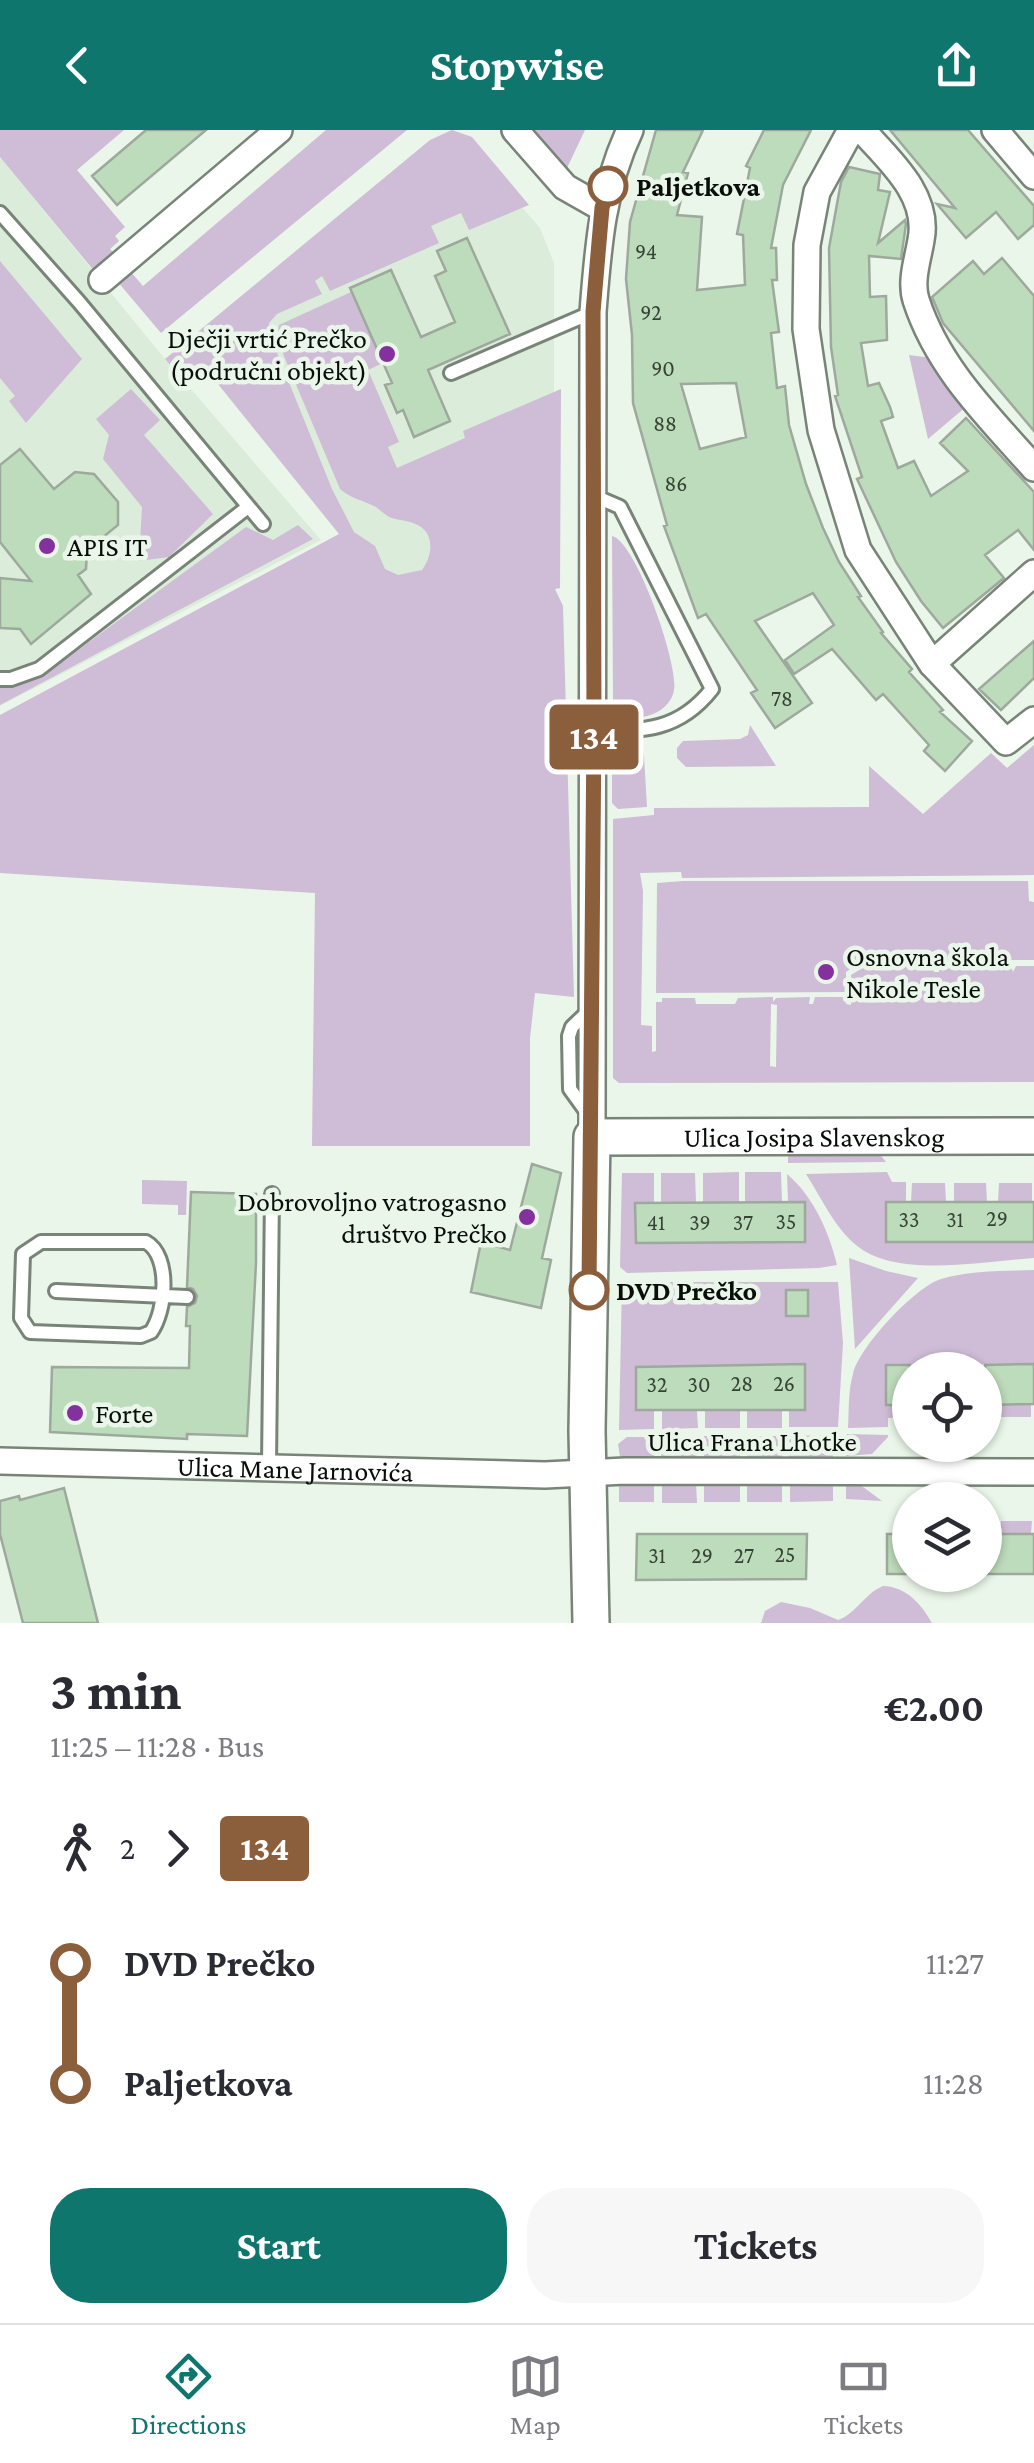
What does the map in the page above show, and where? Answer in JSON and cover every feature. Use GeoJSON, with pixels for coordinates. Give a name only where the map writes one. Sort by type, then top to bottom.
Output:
{"type":"FeatureCollection","features":[{"type":"Feature","properties":{"kind":"street"},"geometry":{"type":"LineString","coordinates":[[102,280],[279,130]]}},
{"type":"Feature","properties":{"kind":"street"},"geometry":{"type":"LineString","coordinates":[[516,130],[565,187],[602,208]]}},
{"type":"Feature","properties":{"kind":"street"},"geometry":{"type":"LineString","coordinates":[[592,1623],[587,1431],[592,1128],[593,312],[602,208],[615,161],[630,130]]}},
{"type":"Feature","properties":{"kind":"street"},"geometry":{"type":"LineString","coordinates":[[852,130],[817,192],[807,246],[806,329],[821,430],[858,550],[932,664],[1006,742],[1034,720]]}},
{"type":"Feature","properties":{"kind":"street"},"geometry":{"type":"LineString","coordinates":[[862,130],[906,179],[920,207],[923,234],[914,271],[914,296],[949,370],[1034,468]]}},
{"type":"Feature","properties":{"kind":"street"},"geometry":{"type":"LineString","coordinates":[[995,130],[1034,176]]}},
{"type":"Feature","properties":{"kind":"street"},"geometry":{"type":"LineString","coordinates":[[932,664],[1034,572]]}},
{"type":"Feature","properties":{"kind":"street","name":"Ulica Josipa Slavenskog"},"geometry":{"type":"LineString","coordinates":[[592,1128],[1034,1136]]}},
{"type":"Feature","properties":{"kind":"street","name":"Ulica Mane Jarnovića"},"geometry":{"type":"LineString","coordinates":[[0,1461],[545,1475],[590,1472]]}},
{"type":"Feature","properties":{"kind":"street","name":"Ulica Frana Lhotke"},"geometry":{"type":"LineString","coordinates":[[590,1472],[1034,1472]]}},
{"type":"Feature","properties":{"kind":"lane"},"geometry":{"type":"LineString","coordinates":[[0,213],[263,524]]}},
{"type":"Feature","properties":{"kind":"lane"},"geometry":{"type":"LineString","coordinates":[[79,302],[102,280]]}},
{"type":"Feature","properties":{"kind":"lane"},"geometry":{"type":"LineString","coordinates":[[451,373],[593,312]]}},
{"type":"Feature","properties":{"kind":"lane"},"geometry":{"type":"LineString","coordinates":[[592,494],[620,507],[712,688],[696,709],[662,727],[594,731]]}},
{"type":"Feature","properties":{"kind":"lane"},"geometry":{"type":"LineString","coordinates":[[0,679],[39,669],[248,507]]}},
{"type":"Feature","properties":{"kind":"lane"},"geometry":{"type":"LineString","coordinates":[[269,1466],[272,1194]]}},
{"type":"Feature","properties":{"kind":"lane"},"geometry":{"type":"LineString","coordinates":[[41,1242],[146,1242],[159,1254],[162,1295],[156,1325],[141,1336],[36,1334],[24,1326],[21,1318],[23,1254],[41,1242]]}},
{"type":"Feature","properties":{"kind":"lane"},"geometry":{"type":"LineString","coordinates":[[56,1291],[187,1296]]}},
{"type":"Feature","properties":{"kind":"lane"},"geometry":{"type":"LineString","coordinates":[[254,1300],[270,1300]]}},
{"type":"Feature","properties":{"kind":"shaded area"},"geometry":{"type":"Polygon","coordinates":[[[0,130],[124,130],[77,170],[125,227],[115,236],[119,241],[110,249],[116,255],[95,272],[0,157],[0,130]]]}},
{"type":"Feature","properties":{"kind":"shaded area"},"geometry":{"type":"Polygon","coordinates":[[[326,130],[407,130],[161,333],[117,281],[130,271],[143,286],[326,130]]]}},
{"type":"Feature","properties":{"kind":"shaded area"},"geometry":{"type":"Polygon","coordinates":[[[452,130],[472,137],[529,205],[469,230],[461,213],[431,226],[439,243],[330,291],[322,276],[315,281],[322,294],[277,314],[269,323],[269,333],[332,489],[354,532],[375,546],[385,569],[398,575],[422,570],[429,557],[429,537],[420,526],[389,517],[340,489],[281,349],[279,325],[351,292],[383,363],[368,370],[399,442],[388,447],[397,468],[465,438],[463,431],[561,389],[560,588],[555,589],[563,606],[574,997],[535,993],[530,1038],[530,1146],[312,1146],[315,893],[0,873],[0,715],[339,534],[205,368],[186,383],[165,359],[430,140],[452,130]]]}},
{"type":"Feature","properties":{"kind":"shaded area"},"geometry":{"type":"Polygon","coordinates":[[[530,130],[585,130],[567,168],[530,130]]]}},
{"type":"Feature","properties":{"kind":"shaded area","name":"Dječji vrtić Prečko (područni objekt)"},"geometry":{"type":"Polygon","coordinates":[[[467,144],[540,228],[554,263],[554,588],[387,584],[205,367],[467,144]]]}},
{"type":"Feature","properties":{"kind":"shaded area"},"geometry":{"type":"Polygon","coordinates":[[[0,157],[165,359],[321,540],[0,706],[0,157]]]}},
{"type":"Feature","properties":{"kind":"shaded area"},"geometry":{"type":"Polygon","coordinates":[[[0,261],[82,359],[26,423],[9,401],[15,396],[0,378],[0,261]]]}},
{"type":"Feature","properties":{"kind":"shaded area"},"geometry":{"type":"Polygon","coordinates":[[[909,355],[932,358],[968,405],[928,439],[909,355]]]}},
{"type":"Feature","properties":{"kind":"shaded area"},"geometry":{"type":"Polygon","coordinates":[[[131,389],[160,420],[144,435],[213,514],[169,557],[139,561],[142,507],[103,459],[109,435],[96,419],[131,389]]]}},
{"type":"Feature","properties":{"kind":"shaded area"},"geometry":{"type":"Polygon","coordinates":[[[298,525],[313,539],[0,705],[0,686],[36,679],[52,669],[246,527],[273,540],[298,525]]]}},
{"type":"Feature","properties":{"kind":"shaded area"},"geometry":{"type":"Polygon","coordinates":[[[612,536],[622,543],[643,580],[663,632],[674,676],[673,695],[668,703],[642,717],[628,715],[613,704],[612,536]]]}},
{"type":"Feature","properties":{"kind":"shaded area"},"geometry":{"type":"Polygon","coordinates":[[[750,725],[776,766],[686,767],[677,758],[677,748],[683,741],[740,739],[748,735],[750,725]]]}},
{"type":"Feature","properties":{"kind":"shaded area"},"geometry":{"type":"Polygon","coordinates":[[[1034,745],[1034,875],[682,878],[681,872],[640,873],[641,1025],[652,1026],[652,1052],[656,1051],[656,1002],[662,1002],[662,998],[695,998],[696,1004],[735,1004],[738,998],[773,997],[773,1002],[776,998],[810,997],[809,1004],[813,1004],[815,997],[847,997],[846,1004],[851,1005],[851,975],[864,967],[933,966],[934,972],[939,972],[939,966],[1011,966],[1013,972],[1016,966],[1034,966],[1034,1082],[619,1083],[613,1078],[613,819],[654,815],[654,808],[869,807],[869,766],[923,814],[991,753],[1007,768],[1034,745]],[[771,1004],[770,1066],[776,1067],[777,1005],[771,1004]]]}},
{"type":"Feature","properties":{"kind":"shaded area"},"geometry":{"type":"Polygon","coordinates":[[[631,747],[644,756],[647,807],[618,809],[612,803],[612,759],[619,750],[631,747]]]}},
{"type":"Feature","properties":{"kind":"shaded area"},"geometry":{"type":"Polygon","coordinates":[[[1028,881],[1029,901],[1034,902],[1034,960],[862,961],[846,972],[846,992],[656,993],[657,883],[1028,881]]]}},
{"type":"Feature","properties":{"kind":"shaded area"},"geometry":{"type":"Polygon","coordinates":[[[788,1148],[878,1152],[886,1162],[788,1163],[788,1148]]]}},
{"type":"Feature","properties":{"kind":"shaded area"},"geometry":{"type":"Polygon","coordinates":[[[739,1172],[739,1202],[703,1202],[703,1173],[739,1172]]]}},
{"type":"Feature","properties":{"kind":"shaded area"},"geometry":{"type":"Polygon","coordinates":[[[745,1172],[781,1172],[782,1202],[745,1202],[745,1172]]]}},
{"type":"Feature","properties":{"kind":"shaded area"},"geometry":{"type":"Polygon","coordinates":[[[887,1172],[892,1182],[906,1182],[906,1202],[886,1202],[886,1242],[1034,1242],[1034,1258],[917,1265],[873,1255],[841,1230],[806,1174],[887,1172]]]}},
{"type":"Feature","properties":{"kind":"shaded area"},"geometry":{"type":"Polygon","coordinates":[[[622,1173],[654,1173],[654,1203],[635,1204],[637,1243],[805,1242],[805,1202],[788,1202],[787,1174],[819,1216],[837,1265],[627,1273],[620,1267],[622,1173]]]}},
{"type":"Feature","properties":{"kind":"shaded area"},"geometry":{"type":"Polygon","coordinates":[[[661,1173],[695,1173],[696,1203],[661,1203],[661,1173]]]}},
{"type":"Feature","properties":{"kind":"shaded area"},"geometry":{"type":"Polygon","coordinates":[[[142,1180],[187,1181],[186,1215],[178,1215],[178,1205],[142,1204],[142,1180]]]}},
{"type":"Feature","properties":{"kind":"shaded area"},"geometry":{"type":"Polygon","coordinates":[[[912,1183],[945,1183],[946,1202],[911,1202],[912,1183]]]}},
{"type":"Feature","properties":{"kind":"shaded area"},"geometry":{"type":"Polygon","coordinates":[[[954,1183],[986,1183],[987,1202],[954,1202],[954,1183]]]}},
{"type":"Feature","properties":{"kind":"shaded area"},"geometry":{"type":"Polygon","coordinates":[[[999,1183],[1032,1183],[1032,1202],[998,1202],[999,1183]]]}},
{"type":"Feature","properties":{"kind":"shaded area"},"geometry":{"type":"Polygon","coordinates":[[[849,1258],[918,1278],[855,1349],[849,1258]]]}},
{"type":"Feature","properties":{"kind":"shaded area"},"geometry":{"type":"Polygon","coordinates":[[[1034,1270],[1034,1364],[1002,1364],[1002,1352],[892,1352],[892,1365],[886,1365],[886,1405],[892,1405],[888,1427],[848,1428],[853,1374],[877,1334],[903,1305],[930,1284],[952,1276],[1034,1270]]]}},
{"type":"Feature","properties":{"kind":"shaded area"},"geometry":{"type":"Polygon","coordinates":[[[622,1282],[838,1282],[843,1343],[838,1427],[789,1427],[789,1411],[805,1409],[804,1364],[637,1367],[636,1410],[654,1410],[654,1429],[619,1430],[622,1282]]]}},
{"type":"Feature","properties":{"kind":"shaded area"},"geometry":{"type":"Polygon","coordinates":[[[1031,1404],[1031,1417],[1002,1417],[1002,1405],[1031,1404]]]}},
{"type":"Feature","properties":{"kind":"shaded area"},"geometry":{"type":"Polygon","coordinates":[[[662,1410],[697,1411],[698,1428],[662,1429],[662,1410]]]}},
{"type":"Feature","properties":{"kind":"shaded area"},"geometry":{"type":"Polygon","coordinates":[[[705,1411],[740,1411],[740,1428],[705,1428],[705,1411]]]}},
{"type":"Feature","properties":{"kind":"shaded area"},"geometry":{"type":"Polygon","coordinates":[[[747,1411],[782,1411],[782,1428],[747,1428],[747,1411]]]}},
{"type":"Feature","properties":{"kind":"shaded area"},"geometry":{"type":"Polygon","coordinates":[[[847,1434],[888,1437],[872,1454],[846,1456],[847,1434]]]}},
{"type":"Feature","properties":{"kind":"shaded area"},"geometry":{"type":"Polygon","coordinates":[[[834,1435],[833,1457],[789,1457],[789,1436],[834,1435]]]}},
{"type":"Feature","properties":{"kind":"shaded area"},"geometry":{"type":"Polygon","coordinates":[[[696,1436],[697,1457],[661,1457],[662,1437],[696,1436]]]}},
{"type":"Feature","properties":{"kind":"shaded area"},"geometry":{"type":"Polygon","coordinates":[[[704,1436],[740,1436],[740,1457],[704,1457],[704,1436]]]}},
{"type":"Feature","properties":{"kind":"shaded area"},"geometry":{"type":"Polygon","coordinates":[[[747,1436],[783,1436],[782,1457],[747,1457],[747,1436]]]}},
{"type":"Feature","properties":{"kind":"shaded area"},"geometry":{"type":"Polygon","coordinates":[[[627,1437],[655,1437],[654,1457],[620,1457],[618,1444],[627,1437]]]}},
{"type":"Feature","properties":{"kind":"shaded area"},"geometry":{"type":"Polygon","coordinates":[[[790,1480],[833,1480],[833,1501],[790,1502],[790,1480]]]}},
{"type":"Feature","properties":{"kind":"shaded area"},"geometry":{"type":"Polygon","coordinates":[[[747,1481],[782,1481],[782,1502],[747,1502],[747,1481]]]}},
{"type":"Feature","properties":{"kind":"shaded area"},"geometry":{"type":"Polygon","coordinates":[[[619,1482],[654,1482],[654,1502],[619,1502],[619,1482]]]}},
{"type":"Feature","properties":{"kind":"shaded area"},"geometry":{"type":"Polygon","coordinates":[[[704,1482],[740,1482],[740,1502],[704,1502],[704,1482]]]}},
{"type":"Feature","properties":{"kind":"shaded area"},"geometry":{"type":"Polygon","coordinates":[[[662,1483],[696,1483],[697,1503],[662,1503],[662,1483]]]}},
{"type":"Feature","properties":{"kind":"shaded area"},"geometry":{"type":"Polygon","coordinates":[[[846,1484],[859,1484],[882,1501],[846,1499],[846,1484]]]}},
{"type":"Feature","properties":{"kind":"shaded area"},"geometry":{"type":"Polygon","coordinates":[[[1002,1521],[1032,1521],[1031,1533],[1002,1533],[1002,1521]]]}},
{"type":"Feature","properties":{"kind":"shaded area"},"geometry":{"type":"Polygon","coordinates":[[[883,1586],[892,1588],[892,1592],[902,1592],[923,1609],[932,1623],[761,1623],[765,1611],[781,1602],[810,1608],[838,1620],[883,1586]]]}},
{"type":"Feature","properties":{"kind":"building"},"geometry":{"type":"Polygon","coordinates":[[[146,130],[206,130],[117,205],[92,176],[146,130]]]}},
{"type":"Feature","properties":{"kind":"building"},"geometry":{"type":"Polygon","coordinates":[[[656,130],[703,130],[683,172],[688,173],[677,215],[702,217],[697,290],[745,285],[743,235],[737,234],[750,168],[746,166],[764,130],[811,130],[783,185],[771,248],[776,248],[777,280],[772,280],[779,332],[771,333],[777,388],[785,386],[789,425],[806,484],[839,562],[861,596],[858,597],[881,633],[912,669],[909,672],[943,710],[940,712],[972,741],[945,771],[924,751],[929,745],[883,694],[876,700],[832,649],[794,674],[785,660],[834,625],[813,593],[755,621],[812,703],[775,728],[751,693],[757,690],[706,614],[698,618],[664,526],[667,525],[633,403],[626,279],[630,222],[656,130]],[[736,383],[681,384],[700,449],[746,437],[736,383]]]}},
{"type":"Feature","properties":{"kind":"building"},"geometry":{"type":"Polygon","coordinates":[[[890,130],[968,130],[1034,206],[1034,225],[1018,239],[996,212],[966,238],[937,204],[955,208],[890,130]]]}},
{"type":"Feature","properties":{"kind":"building"},"geometry":{"type":"Polygon","coordinates":[[[849,167],[880,174],[878,190],[890,192],[878,243],[905,220],[906,224],[901,259],[869,256],[870,297],[886,296],[887,340],[861,343],[868,386],[879,383],[893,417],[881,421],[898,468],[914,461],[931,496],[968,471],[940,443],[966,418],[1034,492],[1034,550],[1018,530],[985,555],[1004,578],[943,628],[896,562],[857,479],[862,477],[835,396],[838,395],[831,347],[829,248],[841,182],[849,167]]]}},
{"type":"Feature","properties":{"kind":"building"},"geometry":{"type":"Polygon","coordinates":[[[467,238],[510,334],[428,370],[450,421],[414,437],[403,410],[397,413],[385,385],[392,383],[350,288],[391,270],[421,337],[455,322],[435,276],[446,271],[437,251],[467,238]]]}},
{"type":"Feature","properties":{"kind":"building"},"geometry":{"type":"Polygon","coordinates":[[[1002,258],[1034,296],[1034,431],[943,323],[932,297],[973,261],[984,274],[1002,258]]]}},
{"type":"Feature","properties":{"kind":"building","name":"APIS IT"},"geometry":{"type":"Polygon","coordinates":[[[20,449],[54,489],[75,472],[94,474],[118,502],[118,525],[87,550],[86,569],[78,575],[91,594],[31,644],[20,629],[0,628],[0,578],[31,581],[0,542],[0,465],[20,449]]]}},
{"type":"Feature","properties":{"kind":"building"},"geometry":{"type":"Polygon","coordinates":[[[1034,641],[1034,678],[1001,710],[979,689],[1034,641]]]}},
{"type":"Feature","properties":{"kind":"building"},"geometry":{"type":"Polygon","coordinates":[[[532,1164],[561,1173],[542,1258],[551,1260],[541,1308],[471,1292],[481,1242],[510,1250],[532,1164]]]}},
{"type":"Feature","properties":{"kind":"building"},"geometry":{"type":"Polygon","coordinates":[[[191,1192],[256,1194],[247,1436],[187,1434],[187,1439],[50,1432],[52,1367],[189,1368],[187,1307],[195,1303],[197,1296],[187,1287],[191,1192]]]}},
{"type":"Feature","properties":{"kind":"building"},"geometry":{"type":"Polygon","coordinates":[[[805,1202],[805,1242],[636,1243],[635,1203],[805,1202]]]}},
{"type":"Feature","properties":{"kind":"building"},"geometry":{"type":"Polygon","coordinates":[[[886,1202],[1034,1202],[1034,1242],[886,1242],[886,1202]]]}},
{"type":"Feature","properties":{"kind":"building"},"geometry":{"type":"Polygon","coordinates":[[[786,1290],[808,1290],[808,1316],[786,1316],[786,1290]]]}},
{"type":"Feature","properties":{"kind":"building"},"geometry":{"type":"Polygon","coordinates":[[[805,1364],[805,1410],[636,1410],[636,1367],[805,1364]]]}},
{"type":"Feature","properties":{"kind":"building"},"geometry":{"type":"Polygon","coordinates":[[[1034,1364],[1034,1404],[1002,1405],[1002,1365],[1034,1364]]]}},
{"type":"Feature","properties":{"kind":"building"},"geometry":{"type":"Polygon","coordinates":[[[886,1365],[892,1365],[892,1405],[886,1405],[886,1365]]]}},
{"type":"Feature","properties":{"kind":"building"},"geometry":{"type":"Polygon","coordinates":[[[64,1488],[98,1623],[23,1623],[0,1534],[0,1501],[19,1496],[20,1500],[64,1488]]]}},
{"type":"Feature","properties":{"kind":"building"},"geometry":{"type":"Polygon","coordinates":[[[637,1534],[807,1534],[806,1579],[636,1580],[637,1534]]]}},
{"type":"Feature","properties":{"kind":"building"},"geometry":{"type":"Polygon","coordinates":[[[887,1534],[892,1534],[892,1574],[887,1574],[887,1534]]]}},
{"type":"Feature","properties":{"kind":"building"},"geometry":{"type":"Polygon","coordinates":[[[1002,1534],[1034,1534],[1034,1574],[1002,1574],[1002,1534]]]}},
{"type":"Feature","properties":{"kind":"bus line","name":"134"},"geometry":{"type":"LineString","coordinates":[[589,1290],[593,312],[602,208],[608,186]]}},
{"type":"Feature","properties":{"kind":"place","name":"Paljetkova"},"geometry":{"type":"Point","coordinates":[608,186]}},
{"type":"Feature","properties":{"kind":"place","name":"Dječji vrtić Prečko (područni objekt)"},"geometry":{"type":"Point","coordinates":[387,354]}},
{"type":"Feature","properties":{"kind":"place","name":"APIS IT"},"geometry":{"type":"Point","coordinates":[47,546]}},
{"type":"Feature","properties":{"kind":"place","name":"Osnovna škola Nikole Tesle"},"geometry":{"type":"Point","coordinates":[826,972]}},
{"type":"Feature","properties":{"kind":"place","name":"Dobrovoljno vatrogasno društvo Prečko"},"geometry":{"type":"Point","coordinates":[527,1217]}},
{"type":"Feature","properties":{"kind":"place","name":"DVD Prečko"},"geometry":{"type":"Point","coordinates":[589,1290]}},
{"type":"Feature","properties":{"kind":"place","name":"Forte"},"geometry":{"type":"Point","coordinates":[75,1413]}}]}
